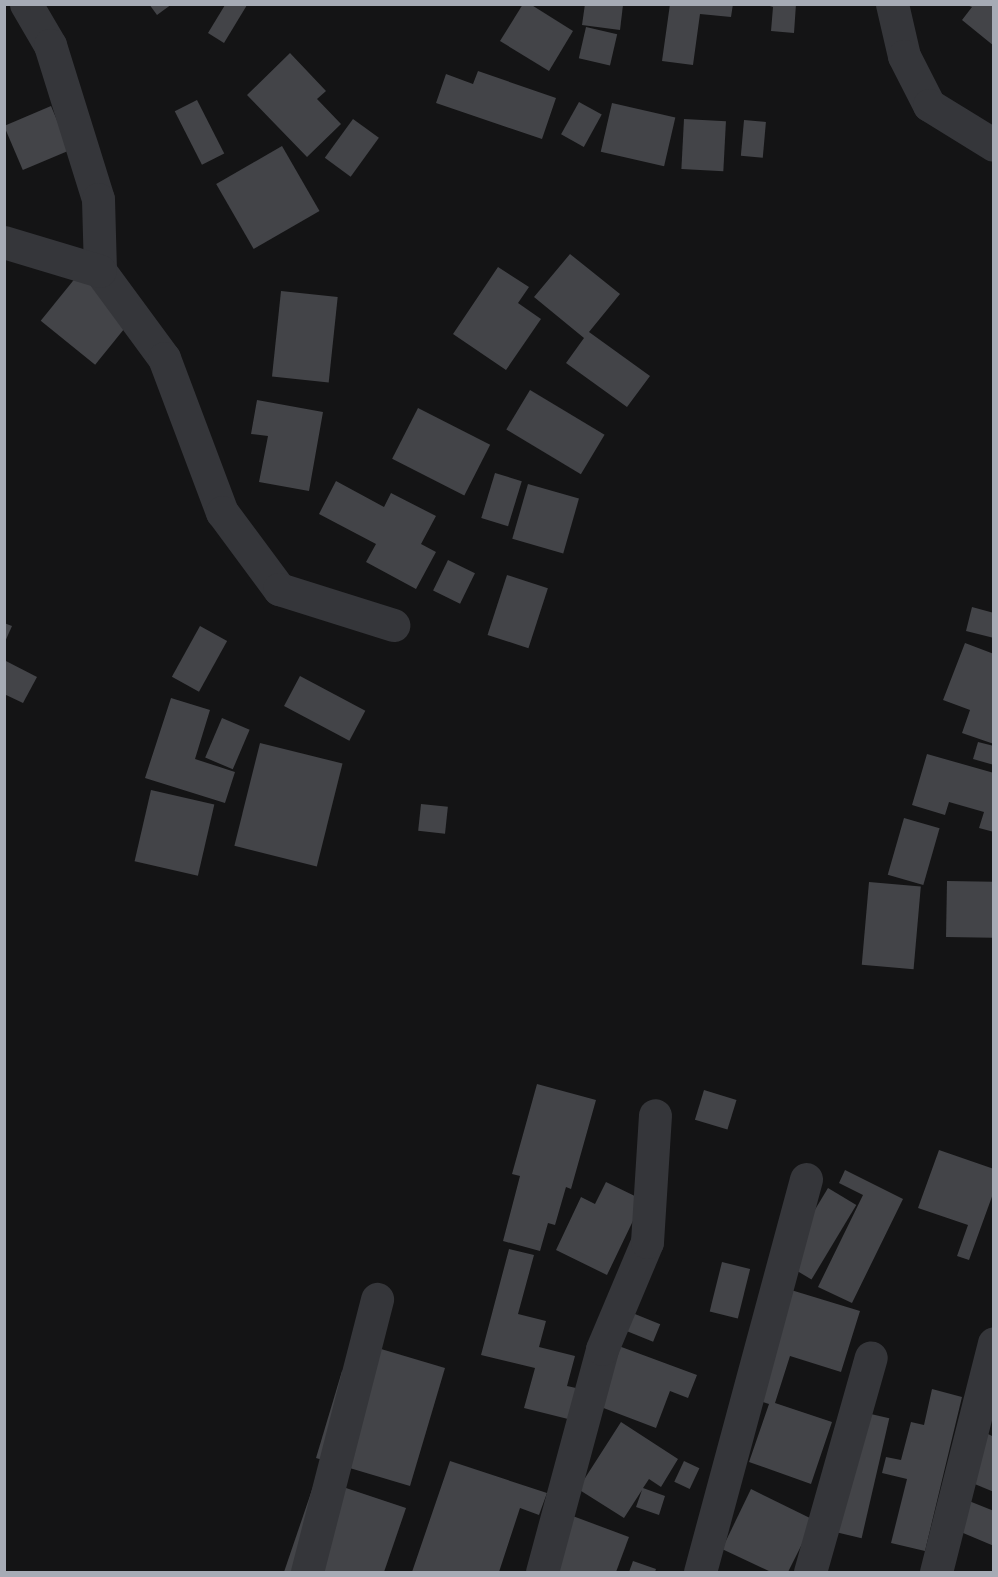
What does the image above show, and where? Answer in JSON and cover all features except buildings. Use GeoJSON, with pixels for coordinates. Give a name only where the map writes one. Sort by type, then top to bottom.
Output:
{"type":"FeatureCollection","features":[{"type":"Feature","properties":{"kind":"street"},"geometry":{"type":"LineString","coordinates":[[26,4],[50,45],[98,199],[100,271],[164,358],[222,512],[279,589],[393,626]]}},
{"type":"Feature","properties":{"kind":"street"},"geometry":{"type":"LineString","coordinates":[[892,4],[904,56],[929,105],[993,144]]}},
{"type":"Feature","properties":{"kind":"street"},"geometry":{"type":"LineString","coordinates":[[4,242],[100,271]]}},
{"type":"Feature","properties":{"kind":"street"},"geometry":{"type":"LineString","coordinates":[[542,1572],[602,1349],[647,1242],[655,1115]]}},
{"type":"Feature","properties":{"kind":"street"},"geometry":{"type":"LineString","coordinates":[[700,1572],[806,1179]]}},
{"type":"Feature","properties":{"kind":"street"},"geometry":{"type":"LineString","coordinates":[[307,1572],[377,1299]]}},
{"type":"Feature","properties":{"kind":"street"},"geometry":{"type":"LineString","coordinates":[[936,1572],[993,1343]]}},
{"type":"Feature","properties":{"kind":"street"},"geometry":{"type":"LineString","coordinates":[[810,1572],[871,1357]]}}]}
